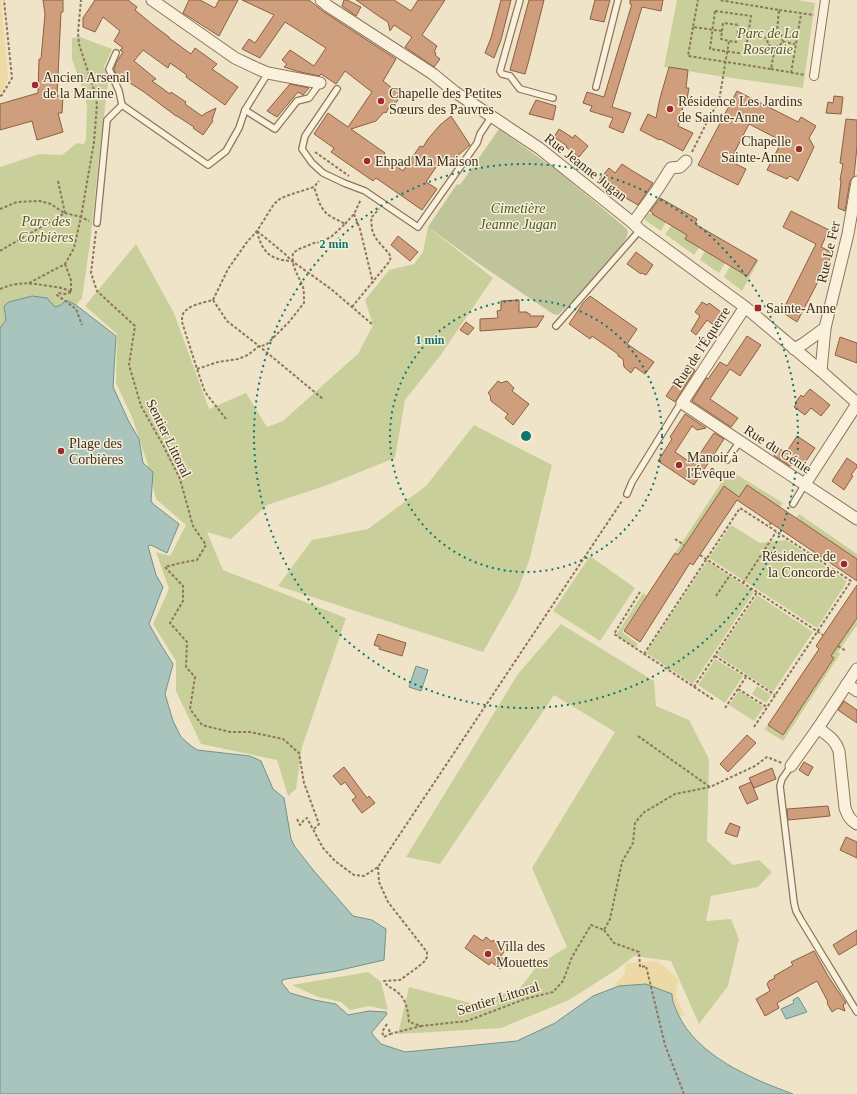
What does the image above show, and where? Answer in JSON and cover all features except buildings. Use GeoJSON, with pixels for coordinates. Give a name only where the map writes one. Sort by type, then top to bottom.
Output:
{"type":"FeatureCollection","features":[{"type":"Feature","properties":{"kind":"street"},"geometry":{"type":"LineString","coordinates":[[152,0],[235,58],[268,73],[320,83]]}},
{"type":"Feature","properties":{"kind":"street","name":"Rue Jeanne Jugan"},"geometry":{"type":"LineString","coordinates":[[321,0],[433,74],[455,92],[539,148],[637,226],[745,307],[821,371],[857,404]]}},
{"type":"Feature","properties":{"kind":"street"},"geometry":{"type":"LineString","coordinates":[[814,76],[825,0]]}},
{"type":"Feature","properties":{"kind":"street"},"geometry":{"type":"LineString","coordinates":[[637,226],[671,168],[680,167],[686,161]]}},
{"type":"Feature","properties":{"kind":"street","name":"Rue Le Fer"},"geometry":{"type":"LineString","coordinates":[[821,371],[825,328],[848,234],[857,182]]}},
{"type":"Feature","properties":{"kind":"street","name":"Rue de l'Équerre"},"geometry":{"type":"LineString","coordinates":[[682,403],[745,307]]}},
{"type":"Feature","properties":{"kind":"street"},"geometry":{"type":"LineString","coordinates":[[794,348],[803,344],[825,328]]}},
{"type":"Feature","properties":{"kind":"street","name":"Rue du Génie"},"geometry":{"type":"LineString","coordinates":[[682,403],[857,519]]}},
{"type":"Feature","properties":{"kind":"street"},"geometry":{"type":"LineString","coordinates":[[805,484],[857,404]]}},
{"type":"Feature","properties":{"kind":"street"},"geometry":{"type":"LineString","coordinates":[[791,766],[857,669]]}},
{"type":"Feature","properties":{"kind":"street"},"geometry":{"type":"LineString","coordinates":[[847,684],[857,691]]}},
{"type":"Feature","properties":{"kind":"street"},"geometry":{"type":"LineString","coordinates":[[818,728],[833,739],[837,745],[848,816],[857,824]]}},
{"type":"Feature","properties":{"kind":"lane"},"geometry":{"type":"LineString","coordinates":[[520,0],[500,71],[502,74],[510,76],[520,89],[553,98]]}},
{"type":"Feature","properties":{"kind":"lane"},"geometry":{"type":"LineString","coordinates":[[596,87],[618,0]]}},
{"type":"Feature","properties":{"kind":"lane"},"geometry":{"type":"LineString","coordinates":[[116,54],[109,69],[119,91],[122,105],[208,165],[226,151],[240,128],[245,110],[268,73]]}},
{"type":"Feature","properties":{"kind":"lane"},"geometry":{"type":"LineString","coordinates":[[245,110],[275,129],[297,101],[309,98],[320,83]]}},
{"type":"Feature","properties":{"kind":"lane"},"geometry":{"type":"LineString","coordinates":[[337,89],[305,136],[302,149],[312,163],[323,173],[365,191],[418,227],[477,143],[480,134],[492,116]]}},
{"type":"Feature","properties":{"kind":"lane"},"geometry":{"type":"LineString","coordinates":[[97,223],[107,120],[122,105]]}},
{"type":"Feature","properties":{"kind":"lane"},"geometry":{"type":"LineString","coordinates":[[556,326],[637,226]]}},
{"type":"Feature","properties":{"kind":"lane"},"geometry":{"type":"LineString","coordinates":[[627,494],[632,482],[682,403]]}},
{"type":"Feature","properties":{"kind":"lane"},"geometry":{"type":"LineString","coordinates":[[727,460],[740,441]]}},
{"type":"Feature","properties":{"kind":"lane"},"geometry":{"type":"LineString","coordinates":[[793,504],[805,484]]}},
{"type":"Feature","properties":{"kind":"lane"},"geometry":{"type":"LineString","coordinates":[[791,766],[782,779],[780,786],[796,911],[857,1012]]}},
{"type":"Feature","properties":{"kind":"path"},"geometry":{"type":"LineString","coordinates":[[0,96],[2,96],[12,78],[4,0]]}},
{"type":"Feature","properties":{"kind":"path"},"geometry":{"type":"LineString","coordinates":[[29,283],[65,264],[74,248],[81,217],[94,142],[97,105],[95,93],[79,44],[78,33],[81,0]]}},
{"type":"Feature","properties":{"kind":"path"},"geometry":{"type":"LineString","coordinates":[[698,0],[688,56],[814,76]]}},
{"type":"Feature","properties":{"kind":"path"},"geometry":{"type":"LineString","coordinates":[[719,0],[801,14],[822,15]]}},
{"type":"Feature","properties":{"kind":"path"},"geometry":{"type":"LineString","coordinates":[[777,31],[780,10]]}},
{"type":"Feature","properties":{"kind":"path"},"geometry":{"type":"LineString","coordinates":[[716,11],[751,16],[748,35],[745,54],[710,49],[716,11]]}},
{"type":"Feature","properties":{"kind":"path"},"geometry":{"type":"LineString","coordinates":[[791,73],[801,14]]}},
{"type":"Feature","properties":{"kind":"path"},"geometry":{"type":"LineString","coordinates":[[723,23],[739,25],[738,34],[736,42],[721,39],[723,23]]}},
{"type":"Feature","properties":{"kind":"path"},"geometry":{"type":"LineString","coordinates":[[693,27],[722,31]]}},
{"type":"Feature","properties":{"kind":"path"},"geometry":{"type":"LineString","coordinates":[[777,31],[770,34],[767,38],[768,45],[775,47],[779,46],[783,42]]}},
{"type":"Feature","properties":{"kind":"path"},"geometry":{"type":"LineString","coordinates":[[777,31],[781,35],[783,42]]}},
{"type":"Feature","properties":{"kind":"path"},"geometry":{"type":"LineString","coordinates":[[738,34],[767,38]]}},
{"type":"Feature","properties":{"kind":"path"},"geometry":{"type":"LineString","coordinates":[[686,161],[688,160],[709,118],[720,101],[729,41]]}},
{"type":"Feature","properties":{"kind":"path"},"geometry":{"type":"LineString","coordinates":[[783,42],[796,44]]}},
{"type":"Feature","properties":{"kind":"path"},"geometry":{"type":"LineString","coordinates":[[771,69],[775,47]]}},
{"type":"Feature","properties":{"kind":"path"},"geometry":{"type":"LineString","coordinates":[[305,136],[311,149],[351,178]]}},
{"type":"Feature","properties":{"kind":"path"},"geometry":{"type":"LineString","coordinates":[[226,419],[206,392],[182,322],[182,316],[186,310],[213,300],[228,269],[247,242],[257,231],[274,204],[281,198],[314,188],[322,178],[328,162]]}},
{"type":"Feature","properties":{"kind":"path"},"geometry":{"type":"LineString","coordinates":[[58,181],[65,213]]}},
{"type":"Feature","properties":{"kind":"path"},"geometry":{"type":"LineString","coordinates":[[314,188],[320,205],[325,212],[345,224]]}},
{"type":"Feature","properties":{"kind":"path"},"geometry":{"type":"LineString","coordinates":[[197,369],[218,362],[238,359],[248,355],[259,346],[266,345],[289,322],[304,303],[303,288],[292,261],[293,253],[314,242],[320,242],[331,237],[354,214],[365,191]]}},
{"type":"Feature","properties":{"kind":"path"},"geometry":{"type":"LineString","coordinates":[[0,209],[17,202],[40,201],[51,204],[65,213],[81,217],[92,223],[97,223]]}},
{"type":"Feature","properties":{"kind":"path"},"geometry":{"type":"LineString","coordinates":[[352,307],[373,283],[389,262],[391,257],[373,232],[371,218],[384,204]]}},
{"type":"Feature","properties":{"kind":"path"},"geometry":{"type":"LineString","coordinates":[[0,251],[65,213]]}},
{"type":"Feature","properties":{"kind":"path"},"geometry":{"type":"LineString","coordinates":[[354,214],[360,229],[373,283]]}},
{"type":"Feature","properties":{"kind":"path","name":"Sentier Littoral"},"geometry":{"type":"LineString","coordinates":[[97,223],[91,273],[97,291],[135,326],[129,365],[141,406],[180,479],[193,526],[206,545],[197,560],[165,567],[183,586],[182,601],[170,623],[187,642],[186,667],[195,677],[190,710],[202,725],[230,732],[250,732],[283,739],[299,753],[304,784],[319,824],[313,830]]}},
{"type":"Feature","properties":{"kind":"path"},"geometry":{"type":"LineString","coordinates":[[257,231],[292,261],[331,288],[373,325]]}},
{"type":"Feature","properties":{"kind":"path"},"geometry":{"type":"LineString","coordinates":[[257,231],[260,243],[264,250],[272,257],[280,260],[292,261]]}},
{"type":"Feature","properties":{"kind":"path"},"geometry":{"type":"LineString","coordinates":[[65,264],[71,280],[71,292]]}},
{"type":"Feature","properties":{"kind":"path"},"geometry":{"type":"LineString","coordinates":[[0,289],[15,284],[29,283],[63,288],[71,292]]}},
{"type":"Feature","properties":{"kind":"path"},"geometry":{"type":"LineString","coordinates":[[71,292],[66,294],[58,293],[57,295],[76,309],[82,325]]}},
{"type":"Feature","properties":{"kind":"path"},"geometry":{"type":"LineString","coordinates":[[213,300],[227,321],[323,399]]}},
{"type":"Feature","properties":{"kind":"path"},"geometry":{"type":"LineString","coordinates":[[297,819],[300,825],[307,818],[322,848],[335,861],[354,876],[364,876],[378,867],[627,494]]}},
{"type":"Feature","properties":{"kind":"path"},"geometry":{"type":"LineString","coordinates":[[644,654],[740,508],[851,581],[754,727]]}},
{"type":"Feature","properties":{"kind":"path"},"geometry":{"type":"LineString","coordinates":[[768,526],[771,523]]}},
{"type":"Feature","properties":{"kind":"path"},"geometry":{"type":"LineString","coordinates":[[743,583],[776,532]]}},
{"type":"Feature","properties":{"kind":"path"},"geometry":{"type":"LineString","coordinates":[[675,539],[684,545]]}},
{"type":"Feature","properties":{"kind":"path"},"geometry":{"type":"LineString","coordinates":[[700,555],[823,635]]}},
{"type":"Feature","properties":{"kind":"path"},"geometry":{"type":"LineString","coordinates":[[716,596],[730,574]]}},
{"type":"Feature","properties":{"kind":"path"},"geometry":{"type":"LineString","coordinates":[[640,592],[614,634],[714,700]]}},
{"type":"Feature","properties":{"kind":"path"},"geometry":{"type":"LineString","coordinates":[[694,687],[757,592]]}},
{"type":"Feature","properties":{"kind":"path"},"geometry":{"type":"LineString","coordinates":[[838,646],[846,651]]}},
{"type":"Feature","properties":{"kind":"path"},"geometry":{"type":"LineString","coordinates":[[715,656],[776,696]]}},
{"type":"Feature","properties":{"kind":"path"},"geometry":{"type":"LineString","coordinates":[[725,708],[746,676]]}},
{"type":"Feature","properties":{"kind":"path"},"geometry":{"type":"LineString","coordinates":[[738,689],[767,707]]}},
{"type":"Feature","properties":{"kind":"path"},"geometry":{"type":"LineString","coordinates":[[638,736],[710,786]]}},
{"type":"Feature","properties":{"kind":"path"},"geometry":{"type":"LineString","coordinates":[[684,1094],[665,1045],[646,966],[640,967],[639,952],[614,943],[604,930],[610,919],[622,862],[633,844],[635,823],[643,813],[675,794],[710,786],[755,766],[767,757],[791,766]]}},
{"type":"Feature","properties":{"kind":"path"},"geometry":{"type":"LineString","coordinates":[[378,867],[380,882],[388,902],[427,952],[425,961],[418,968],[400,980],[384,982],[387,986],[395,989],[403,997],[408,1011],[409,1022],[421,1026]]}},
{"type":"Feature","properties":{"kind":"path","name":"Sentier Littoral"},"geometry":{"type":"LineString","coordinates":[[421,1026],[467,1021],[525,999],[553,992],[563,981],[572,957],[591,925],[604,930]]}},
{"type":"Feature","properties":{"kind":"path"},"geometry":{"type":"LineString","coordinates":[[386,1024],[382,1032],[384,1036],[421,1026]]}},
{"type":"Feature","properties":{"kind":"path"},"geometry":{"type":"LineString","coordinates":[[389,1029],[390,1034]]}},
{"type":"Feature","properties":{"kind":"green space","name":"Parc de La Roseraie"},"geometry":{"type":"Polygon","coordinates":[[[677,0],[798,0],[815,3],[803,88],[664,67],[677,0]]]}},
{"type":"Feature","properties":{"kind":"green space","name":"Parc des Corbières"},"geometry":{"type":"Polygon","coordinates":[[[80,37],[112,49],[104,67],[109,76],[90,244],[82,298],[76,305],[66,300],[61,305],[54,307],[5,306],[6,320],[0,328],[0,167],[39,154],[62,155],[77,143],[84,144],[86,139],[87,105],[72,59],[72,38],[80,37]]]}},
{"type":"Feature","properties":{"kind":"green space","name":"Cimetière Jeanne Jugan"},"geometry":{"type":"Polygon","coordinates":[[[499,129],[559,172],[627,229],[628,232],[618,251],[604,268],[558,315],[553,314],[428,227],[457,184],[460,185],[499,129]]]}},
{"type":"Feature","properties":{"kind":"green space"},"geometry":{"type":"Polygon","coordinates":[[[647,212],[666,222],[661,231],[645,220],[647,212]]]}},
{"type":"Feature","properties":{"kind":"green space"},"geometry":{"type":"Polygon","coordinates":[[[672,225],[687,235],[685,239],[699,248],[694,255],[665,234],[672,225]]]}},
{"type":"Feature","properties":{"kind":"green space"},"geometry":{"type":"Polygon","coordinates":[[[428,227],[493,278],[440,356],[405,400],[395,458],[325,486],[267,505],[231,539],[207,532],[223,570],[346,618],[302,747],[296,789],[288,796],[277,760],[201,744],[176,691],[176,661],[153,624],[169,589],[156,552],[170,556],[186,525],[156,499],[147,462],[132,417],[116,383],[117,334],[85,306],[136,244],[174,313],[209,409],[246,393],[267,427],[283,421],[358,354],[373,325],[365,300],[389,270],[414,264],[423,252],[428,227]]]}},
{"type":"Feature","properties":{"kind":"green space"},"geometry":{"type":"Polygon","coordinates":[[[705,251],[725,263],[719,273],[700,260],[705,251]]]}},
{"type":"Feature","properties":{"kind":"green space"},"geometry":{"type":"Polygon","coordinates":[[[757,260],[759,260],[742,291],[724,277],[730,266],[747,276],[757,260]]]}},
{"type":"Feature","properties":{"kind":"green space"},"geometry":{"type":"Polygon","coordinates":[[[474,425],[552,465],[530,558],[517,592],[483,652],[278,586],[312,540],[368,529],[426,486],[474,425]]]}},
{"type":"Feature","properties":{"kind":"green space"},"geometry":{"type":"Polygon","coordinates":[[[726,468],[783,503],[780,507],[747,485],[739,497],[724,486],[678,555],[675,553],[721,483],[718,482],[726,468]]]}},
{"type":"Feature","properties":{"kind":"green space"},"geometry":{"type":"Polygon","coordinates":[[[799,514],[857,554],[857,559],[796,518],[799,514]]]}},
{"type":"Feature","properties":{"kind":"green space"},"geometry":{"type":"Polygon","coordinates":[[[731,525],[760,543],[786,540],[846,581],[845,585],[817,628],[709,558],[731,525]]]}},
{"type":"Feature","properties":{"kind":"green space"},"geometry":{"type":"Polygon","coordinates":[[[590,556],[635,588],[600,641],[553,611],[590,556]]]}},
{"type":"Feature","properties":{"kind":"green space"},"geometry":{"type":"Polygon","coordinates":[[[707,561],[754,592],[693,684],[646,653],[707,561]]]}},
{"type":"Feature","properties":{"kind":"green space"},"geometry":{"type":"Polygon","coordinates":[[[643,593],[647,596],[622,632],[638,644],[635,648],[616,635],[643,593]]]}},
{"type":"Feature","properties":{"kind":"green space"},"geometry":{"type":"Polygon","coordinates":[[[757,595],[813,632],[773,692],[717,655],[757,595]]]}},
{"type":"Feature","properties":{"kind":"green space"},"geometry":{"type":"Polygon","coordinates":[[[857,618],[857,625],[838,652],[840,654],[783,741],[764,729],[768,725],[783,735],[834,659],[831,656],[857,618]]]}},
{"type":"Feature","properties":{"kind":"green space"},"geometry":{"type":"Polygon","coordinates":[[[561,624],[654,681],[656,706],[689,720],[709,759],[707,841],[733,865],[759,860],[772,872],[758,887],[711,896],[706,921],[731,919],[739,939],[728,986],[699,1024],[671,961],[634,956],[616,970],[569,1000],[501,1028],[398,1034],[409,987],[474,1004],[520,988],[538,965],[567,947],[532,868],[615,732],[554,695],[440,864],[406,857],[518,674],[561,624]]]}},
{"type":"Feature","properties":{"kind":"green space"},"geometry":{"type":"Polygon","coordinates":[[[715,659],[743,676],[725,703],[698,685],[715,659]]]}},
{"type":"Feature","properties":{"kind":"green space"},"geometry":{"type":"Polygon","coordinates":[[[757,686],[771,695],[766,703],[752,694],[757,686]]]}},
{"type":"Feature","properties":{"kind":"green space"},"geometry":{"type":"Polygon","coordinates":[[[739,691],[764,707],[754,721],[729,705],[739,691]]]}},
{"type":"Feature","properties":{"kind":"green space"},"geometry":{"type":"Polygon","coordinates":[[[368,972],[381,982],[388,1010],[369,1006],[350,1010],[341,1002],[318,997],[292,985],[368,972]]]}},
{"type":"Feature","properties":{"kind":"sand"},"geometry":{"type":"Polygon","coordinates":[[[0,0],[8,77],[3,92],[0,93],[0,0]]]}},
{"type":"Feature","properties":{"kind":"sand"},"geometry":{"type":"Polygon","coordinates":[[[658,961],[678,979],[676,997],[685,1016],[675,1016],[622,1003],[616,983],[625,974],[626,963],[658,961]]]}},
{"type":"Feature","properties":{"kind":"water"},"geometry":{"type":"Polygon","coordinates":[[[32,296],[47,298],[55,307],[61,305],[66,300],[76,305],[116,336],[113,387],[129,422],[139,439],[143,463],[153,472],[151,501],[179,524],[167,553],[151,545],[148,546],[156,575],[163,587],[149,624],[173,664],[165,694],[173,721],[181,737],[197,750],[250,756],[261,761],[273,789],[284,798],[291,839],[295,847],[353,916],[372,920],[386,929],[384,960],[336,971],[282,980],[282,983],[290,993],[314,1000],[336,1004],[348,1015],[369,1011],[386,1012],[387,1014],[372,1034],[381,1044],[405,1052],[517,1041],[555,1023],[593,996],[619,986],[646,984],[672,994],[673,1002],[678,1014],[687,1029],[698,1042],[712,1054],[727,1064],[760,1081],[793,1094],[0,1094],[0,328],[6,320],[4,306],[9,302],[32,296]]]}},
{"type":"Feature","properties":{"kind":"water"},"geometry":{"type":"Polygon","coordinates":[[[416,666],[428,670],[421,691],[409,687],[416,666]]]}},
{"type":"Feature","properties":{"kind":"water"},"geometry":{"type":"Polygon","coordinates":[[[798,997],[807,1012],[786,1019],[781,1009],[794,1003],[793,1000],[798,997]]]}},
{"type":"Feature","properties":{"kind":"place","name":"Ancien Arsenal de la Marine"},"geometry":{"type":"Point","coordinates":[35,85]}},
{"type":"Feature","properties":{"kind":"place","name":"Chapelle des Petites Sœurs des Pauvres"},"geometry":{"type":"Point","coordinates":[381,101]}},
{"type":"Feature","properties":{"kind":"place","name":"Résidence Les Jardins de Sainte-Anne"},"geometry":{"type":"Point","coordinates":[670,109]}},
{"type":"Feature","properties":{"kind":"place","name":"Chapelle Sainte-Anne"},"geometry":{"type":"Point","coordinates":[799,149]}},
{"type":"Feature","properties":{"kind":"place","name":"Ehpad Ma Maison"},"geometry":{"type":"Point","coordinates":[367,161]}},
{"type":"Feature","properties":{"kind":"place","name":"Sainte-Anne"},"geometry":{"type":"Point","coordinates":[758,308]}},
{"type":"Feature","properties":{"kind":"place","name":"Plage des Corbières"},"geometry":{"type":"Point","coordinates":[61,451]}},
{"type":"Feature","properties":{"kind":"place","name":"Manoir à l'Évêque"},"geometry":{"type":"Point","coordinates":[679,465]}},
{"type":"Feature","properties":{"kind":"place","name":"Résidence de la Concorde"},"geometry":{"type":"Point","coordinates":[844,564]}},
{"type":"Feature","properties":{"kind":"place","name":"Villa des Mouettes"},"geometry":{"type":"Point","coordinates":[488,954]}}]}
